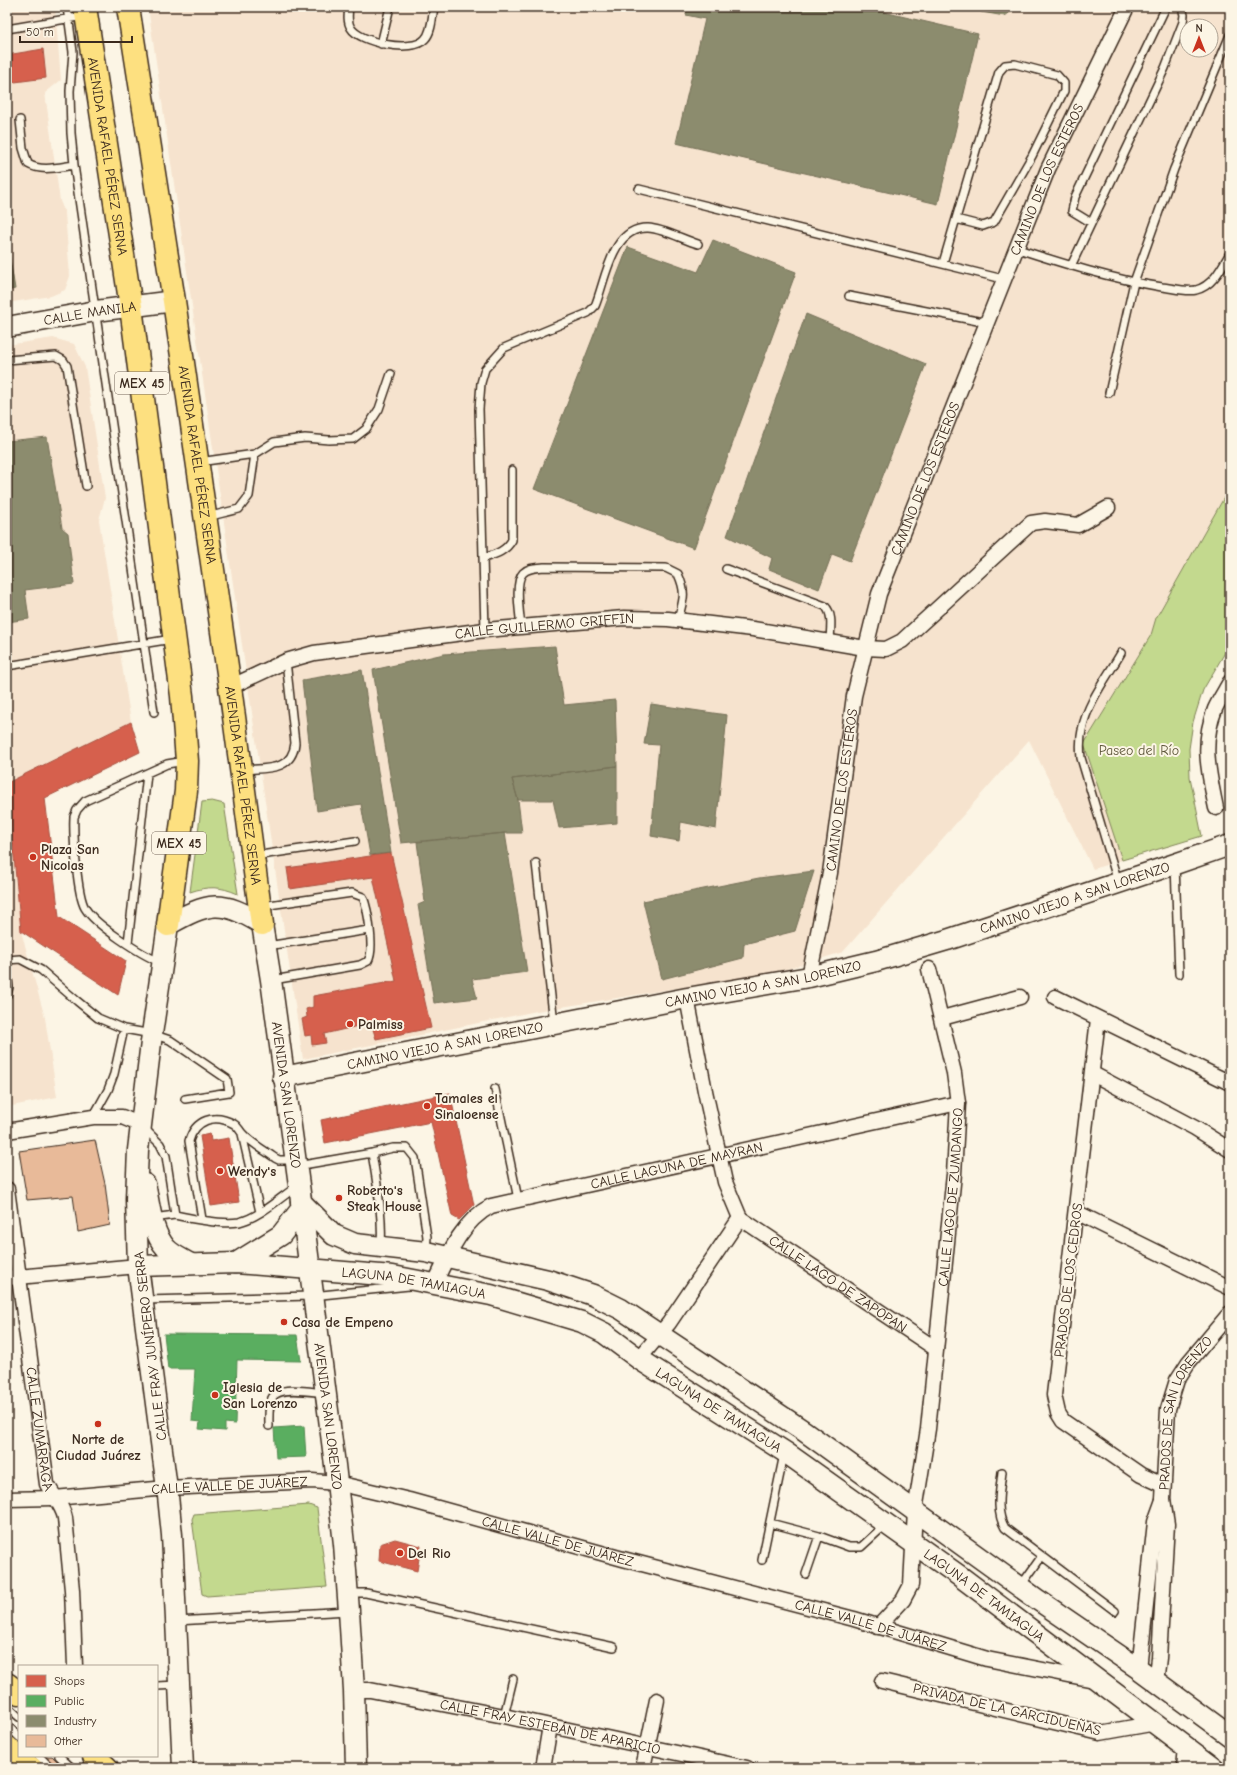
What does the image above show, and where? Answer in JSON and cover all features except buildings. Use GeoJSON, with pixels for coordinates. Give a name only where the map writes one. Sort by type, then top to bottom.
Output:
{"type":"FeatureCollection","features":[{"type":"Feature","properties":{"kind":"main road","name":"AVENIDA RAFAEL PÉREZ SERNA"},"geometry":{"type":"LineString","coordinates":[[128,7],[174,301],[196,462],[230,687],[260,915]]}},
{"type":"Feature","properties":{"kind":"main road","name":"AVENIDA RAFAEL PÉREZ SERNA"},"geometry":{"type":"LineString","coordinates":[[77,12],[131,306],[176,638],[182,696],[187,761],[186,791],[168,925]]}},
{"type":"Feature","properties":{"kind":"main road","name":"CALLE MANILA"},"geometry":{"type":"LineString","coordinates":[[7,327],[96,311],[174,301]]}},
{"type":"Feature","properties":{"kind":"main road","name":"CAMINO VIEJO A SAN LORENZO"},"geometry":{"type":"LineString","coordinates":[[283,1077],[687,998],[809,977],[876,961],[947,940],[1230,845]]}},
{"type":"Feature","properties":{"kind":"main road"},"geometry":{"type":"LineString","coordinates":[[168,925],[191,912],[210,907],[221,906],[260,915]]}},
{"type":"Feature","properties":{"kind":"main road","name":"AVENIDA SAN LORENZO"},"geometry":{"type":"LineString","coordinates":[[260,915],[271,980],[326,1393],[348,1602],[354,1690],[356,1768]]}},
{"type":"Feature","properties":{"kind":"main road","name":"CALLE FRAY JUNÍPERO SERRA"},"geometry":{"type":"LineString","coordinates":[[168,925],[152,1034],[138,1150],[136,1199],[138,1266],[167,1488],[180,1685],[183,1768]]}},
{"type":"Feature","properties":{"kind":"main road"},"geometry":{"type":"LineString","coordinates":[[138,1150],[152,1218],[159,1238],[166,1249],[189,1263]]}},
{"type":"Feature","properties":{"kind":"main road"},"geometry":{"type":"LineString","coordinates":[[236,1263],[281,1235],[299,1184]]}},
{"type":"Feature","properties":{"kind":"main road","name":"LAGUNA DE TAMIAGUA"},"geometry":{"type":"LineString","coordinates":[[299,1184],[334,1235],[355,1244],[426,1252],[548,1280],[593,1295],[621,1309],[804,1431],[1020,1587],[1139,1669],[1230,1736]]}},
{"type":"Feature","properties":{"kind":"main road","name":"LAGUNA DE TAMIAGUA"},"geometry":{"type":"LineString","coordinates":[[138,1266],[189,1263],[236,1263],[393,1276],[491,1295],[582,1322],[604,1333],[639,1359],[785,1452],[914,1543],[1214,1768]]}},
{"type":"Feature","properties":{"kind":"main road"},"geometry":{"type":"LineString","coordinates":[[7,1684],[18,1692]]}},
{"type":"Feature","properties":{"kind":"main road"},"geometry":{"type":"LineString","coordinates":[[1193,1709],[1230,1721]]}},
{"type":"Feature","properties":{"kind":"main road"},"geometry":{"type":"LineString","coordinates":[[7,1748],[31,1768]]}},
{"type":"Feature","properties":{"kind":"main road"},"geometry":{"type":"LineString","coordinates":[[95,1757],[107,1768]]}},
{"type":"Feature","properties":{"kind":"street","name":"CAMINO DE LOS ESTEROS"},"geometry":{"type":"LineString","coordinates":[[809,977],[830,873],[854,696],[879,594],[947,419],[988,323],[1015,248],[1048,169],[1127,7]]}},
{"type":"Feature","properties":{"kind":"street","name":"CALLE GUILLERMO GRIFFIN"},"geometry":{"type":"LineString","coordinates":[[230,687],[286,661],[314,653],[486,630],[624,618],[678,620],[753,629],[865,648],[886,649],[902,641],[1031,523],[1045,521],[1078,525],[1108,508]]}},
{"type":"Feature","properties":{"kind":"street"},"geometry":{"type":"LineString","coordinates":[[1216,808],[1208,766],[1206,745],[1209,727],[1215,708],[1230,682]]}},
{"type":"Feature","properties":{"kind":"street","name":"CALLE LAGO DE ZUMDANGO"},"geometry":{"type":"LineString","coordinates":[[878,1627],[903,1600],[911,1586],[915,1511],[928,1429],[953,1182],[958,1104],[954,1073],[929,969]]}},
{"type":"Feature","properties":{"kind":"street"},"geometry":{"type":"LineString","coordinates":[[942,1018],[1020,997]]}},
{"type":"Feature","properties":{"kind":"street"},"geometry":{"type":"LineString","coordinates":[[1055,997],[1230,1083]]}},
{"type":"Feature","properties":{"kind":"street"},"geometry":{"type":"LineString","coordinates":[[639,1359],[669,1323],[740,1218],[726,1182],[687,998]]}},
{"type":"Feature","properties":{"kind":"street","name":"PRADOS DE LOS CEDROS"},"geometry":{"type":"LineString","coordinates":[[1098,1019],[1093,1074],[1055,1379],[1055,1405],[1063,1421],[1163,1492]]}},
{"type":"Feature","properties":{"kind":"street"},"geometry":{"type":"LineString","coordinates":[[1093,1074],[1195,1128],[1230,1150]]}},
{"type":"Feature","properties":{"kind":"street","name":"CALLE LAGUNA DE MAYRAN"},"geometry":{"type":"LineString","coordinates":[[436,1284],[447,1257],[472,1220],[481,1211],[491,1206],[958,1104]]}},
{"type":"Feature","properties":{"kind":"street"},"geometry":{"type":"LineString","coordinates":[[7,1131],[93,1117],[122,1117],[141,1125]]}},
{"type":"Feature","properties":{"kind":"street","name":"CALLE ZUMÁRRAGA"},"geometry":{"type":"LineString","coordinates":[[7,1189],[14,1278],[47,1484],[54,1498],[64,1510],[72,1590],[75,1665]]}},
{"type":"Feature","properties":{"kind":"street"},"geometry":{"type":"LineString","coordinates":[[1076,1212],[1230,1288]]}},
{"type":"Feature","properties":{"kind":"street","name":"CALLE LAGO DE ZAPOPAN"},"geometry":{"type":"LineString","coordinates":[[740,1218],[936,1349]]}},
{"type":"Feature","properties":{"kind":"street"},"geometry":{"type":"LineString","coordinates":[[14,1278],[138,1266]]}},
{"type":"Feature","properties":{"kind":"street","name":"PRADOS DE SAN LORENZO"},"geometry":{"type":"LineString","coordinates":[[1156,1682],[1159,1658],[1167,1524],[1163,1492],[1168,1409],[1177,1380],[1188,1363],[1230,1313]]}},
{"type":"Feature","properties":{"kind":"street","name":"CALLE VALLE DE JUÁREZ"},"geometry":{"type":"LineString","coordinates":[[7,1499],[54,1498],[167,1488],[312,1481],[336,1483],[409,1500],[878,1627],[987,1659],[1099,1681]]}},
{"type":"Feature","properties":{"kind":"street","name":"PRADOS DE SAN LORENZO"},"geometry":{"type":"LineString","coordinates":[[1139,1669],[1155,1522],[1163,1492]]}},
{"type":"Feature","properties":{"kind":"street","name":"PRIVADA DE LA GARCIDUEÑAS"},"geometry":{"type":"LineString","coordinates":[[882,1681],[1100,1733],[1156,1723]]}},
{"type":"Feature","properties":{"kind":"street","name":"CALLE FRAY ESTEBÁN DE APARICIO"},"geometry":{"type":"LineString","coordinates":[[354,1690],[370,1690],[504,1716],[747,1768]]}},
{"type":"Feature","properties":{"kind":"street"},"geometry":{"type":"LineString","coordinates":[[643,1768],[646,1746],[657,1700]]}},
{"type":"Feature","properties":{"kind":"street"},"geometry":{"type":"LineString","coordinates":[[543,1768],[550,1726]]}},
{"type":"Feature","properties":{"kind":"street"},"geometry":{"type":"LineString","coordinates":[[1184,1768],[1186,1747]]}},
{"type":"Feature","properties":{"kind":"lane"},"geometry":{"type":"LineString","coordinates":[[349,7],[348,18],[351,29],[356,34],[381,44],[411,47],[425,40],[429,32],[434,7]]}},
{"type":"Feature","properties":{"kind":"lane"},"geometry":{"type":"LineString","coordinates":[[381,44],[390,7]]}},
{"type":"Feature","properties":{"kind":"lane"},"geometry":{"type":"LineString","coordinates":[[1090,222],[1072,211],[1075,197],[1166,7]]}},
{"type":"Feature","properties":{"kind":"lane"},"geometry":{"type":"LineString","coordinates":[[1071,266],[1090,222],[1165,68],[1183,22],[1184,15],[1182,7]]}},
{"type":"Feature","properties":{"kind":"lane"},"geometry":{"type":"LineString","coordinates":[[7,29],[77,12],[70,91],[71,133],[74,165],[154,712]]}},
{"type":"Feature","properties":{"kind":"lane"},"geometry":{"type":"LineString","coordinates":[[1109,393],[1134,282],[1174,169],[1230,35]]}},
{"type":"Feature","properties":{"kind":"lane"},"geometry":{"type":"LineString","coordinates":[[943,264],[956,219],[1000,72],[1005,65],[1015,64],[1057,75],[1064,83],[1064,91],[1032,156],[994,222],[983,226],[956,219]]}},
{"type":"Feature","properties":{"kind":"lane"},"geometry":{"type":"LineString","coordinates":[[20,120],[23,148],[28,164],[33,167],[42,168],[74,165]]}},
{"type":"Feature","properties":{"kind":"lane"},"geometry":{"type":"LineString","coordinates":[[639,189],[1003,279]]}},
{"type":"Feature","properties":{"kind":"lane"},"geometry":{"type":"LineString","coordinates":[[486,630],[480,409],[481,383],[485,369],[504,348],[588,313],[595,306],[615,251],[626,235],[636,229],[649,228],[698,244]]}},
{"type":"Feature","properties":{"kind":"lane"},"geometry":{"type":"LineString","coordinates":[[1015,248],[1071,266],[1134,282],[1195,290],[1208,284],[1221,270],[1230,253]]}},
{"type":"Feature","properties":{"kind":"lane"},"geometry":{"type":"LineString","coordinates":[[850,296],[988,323]]}},
{"type":"Feature","properties":{"kind":"lane"},"geometry":{"type":"LineString","coordinates":[[7,360],[56,356],[63,360],[67,366],[86,486]]}},
{"type":"Feature","properties":{"kind":"lane"},"geometry":{"type":"LineString","coordinates":[[196,462],[255,454],[274,442],[306,438],[329,440],[353,439],[366,429],[379,409],[391,374]]}},
{"type":"Feature","properties":{"kind":"lane"},"geometry":{"type":"LineString","coordinates":[[205,518],[239,510],[249,496],[255,454]]}},
{"type":"Feature","properties":{"kind":"lane"},"geometry":{"type":"LineString","coordinates":[[484,558],[504,550],[509,546],[512,540],[512,470]]}},
{"type":"Feature","properties":{"kind":"lane"},"geometry":{"type":"LineString","coordinates":[[521,628],[518,589],[520,578],[523,573],[531,568],[544,567],[666,568],[678,574],[684,587],[683,600],[678,620]]}},
{"type":"Feature","properties":{"kind":"lane"},"geometry":{"type":"LineString","coordinates":[[726,570],[825,606],[831,618],[830,642]]}},
{"type":"Feature","properties":{"kind":"lane"},"geometry":{"type":"LineString","coordinates":[[7,666],[176,638]]}},
{"type":"Feature","properties":{"kind":"lane"},"geometry":{"type":"LineString","coordinates":[[1118,882],[1081,758],[1080,743],[1087,712],[1121,653]]}},
{"type":"Feature","properties":{"kind":"lane"},"geometry":{"type":"LineString","coordinates":[[241,770],[280,766],[286,763],[294,753],[295,743],[286,661]]}},
{"type":"Feature","properties":{"kind":"lane"},"geometry":{"type":"LineString","coordinates":[[162,963],[149,957],[91,916],[82,901],[80,891],[74,817],[77,810],[85,802],[167,764],[187,761]]}},
{"type":"Feature","properties":{"kind":"lane"},"geometry":{"type":"LineString","coordinates":[[128,943],[147,774]]}},
{"type":"Feature","properties":{"kind":"lane"},"geometry":{"type":"LineString","coordinates":[[252,856],[355,841]]}},
{"type":"Feature","properties":{"kind":"lane"},"geometry":{"type":"LineString","coordinates":[[536,863],[554,1024]]}},
{"type":"Feature","properties":{"kind":"lane"},"geometry":{"type":"LineString","coordinates":[[1175,864],[1179,974]]}},
{"type":"Feature","properties":{"kind":"lane"},"geometry":{"type":"LineString","coordinates":[[260,915],[352,893],[363,897],[365,901],[370,930],[371,957],[364,963],[271,980]]}},
{"type":"Feature","properties":{"kind":"lane"},"geometry":{"type":"LineString","coordinates":[[266,946],[370,930]]}},
{"type":"Feature","properties":{"kind":"lane"},"geometry":{"type":"LineString","coordinates":[[7,960],[20,959],[41,970],[98,1018],[124,1029],[152,1034],[170,1040],[227,1079],[229,1092],[185,1099]]}},
{"type":"Feature","properties":{"kind":"lane"},"geometry":{"type":"LineString","coordinates":[[7,971],[9,987],[7,995]]}},
{"type":"Feature","properties":{"kind":"lane"},"geometry":{"type":"LineString","coordinates":[[93,1117],[108,1090],[114,1074],[124,1029]]}},
{"type":"Feature","properties":{"kind":"lane"},"geometry":{"type":"LineString","coordinates":[[495,1089],[518,1199]]}},
{"type":"Feature","properties":{"kind":"lane"},"geometry":{"type":"LineString","coordinates":[[202,1219],[189,1141],[192,1131],[201,1123],[216,1119],[226,1120],[236,1125],[242,1134],[279,1160],[299,1184]]}},
{"type":"Feature","properties":{"kind":"lane"},"geometry":{"type":"LineString","coordinates":[[141,1125],[160,1144],[166,1156],[175,1214]]}},
{"type":"Feature","properties":{"kind":"lane"},"geometry":{"type":"LineString","coordinates":[[242,1134],[260,1212]]}},
{"type":"Feature","properties":{"kind":"lane"},"geometry":{"type":"LineString","coordinates":[[152,1218],[175,1214],[225,1223],[239,1222],[260,1212],[299,1184],[372,1153],[401,1147],[407,1148],[416,1158],[427,1237],[426,1252]]}},
{"type":"Feature","properties":{"kind":"lane"},"geometry":{"type":"LineString","coordinates":[[372,1153],[382,1232],[381,1248]]}},
{"type":"Feature","properties":{"kind":"lane"},"geometry":{"type":"LineString","coordinates":[[143,1300],[312,1296],[436,1284]]}},
{"type":"Feature","properties":{"kind":"lane"},"geometry":{"type":"LineString","coordinates":[[269,1426],[269,1407],[271,1399],[275,1394],[286,1391],[326,1393]]}},
{"type":"Feature","properties":{"kind":"lane"},"geometry":{"type":"LineString","coordinates":[[762,1560],[785,1452]]}},
{"type":"Feature","properties":{"kind":"lane"},"geometry":{"type":"LineString","coordinates":[[1002,1472],[998,1511],[1005,1528],[1115,1611]]}},
{"type":"Feature","properties":{"kind":"lane"},"geometry":{"type":"LineString","coordinates":[[770,1522],[819,1536],[849,1547],[861,1547],[886,1524]]}},
{"type":"Feature","properties":{"kind":"lane"},"geometry":{"type":"LineString","coordinates":[[806,1574],[819,1536]]}},
{"type":"Feature","properties":{"kind":"lane"},"geometry":{"type":"LineString","coordinates":[[1020,1587],[1042,1556]]}},
{"type":"Feature","properties":{"kind":"lane"},"geometry":{"type":"LineString","coordinates":[[176,1621],[348,1602],[366,1594],[614,1647]]}},
{"type":"Feature","properties":{"kind":"lane"},"geometry":{"type":"LineString","coordinates":[[504,1716],[513,1679]]}},
{"type":"Feature","properties":{"kind":"lane"},"geometry":{"type":"LineString","coordinates":[[158,1686],[180,1685]]}},
{"type":"Feature","properties":{"kind":"lane"},"geometry":{"type":"LineString","coordinates":[[7,1706],[18,1716]]}},
{"type":"Feature","properties":{"kind":"lane"},"geometry":{"type":"LineString","coordinates":[[7,1725],[18,1736]]}},
{"type":"Feature","properties":{"kind":"lane"},"geometry":{"type":"LineString","coordinates":[[40,1757],[51,1768]]}},
{"type":"Feature","properties":{"kind":"lane"},"geometry":{"type":"LineString","coordinates":[[60,1757],[72,1768]]}},
{"type":"Feature","properties":{"kind":"shaded area"},"geometry":{"type":"Polygon","coordinates":[[[7,7],[55,7],[61,80],[45,93],[60,201],[65,213],[70,276],[65,290],[51,296],[7,303],[7,7]]]}},
{"type":"Feature","properties":{"kind":"shaded area"},"geometry":{"type":"Polygon","coordinates":[[[148,7],[1230,7],[1230,487],[1156,618],[1151,635],[1084,744],[1122,860],[1093,869],[1029,740],[843,952],[777,972],[537,1011],[303,1059],[148,7]]]}},
{"type":"Feature","properties":{"kind":"shaded area"},"geometry":{"type":"Polygon","coordinates":[[[53,338],[74,344],[85,367],[105,498],[99,520],[131,722],[7,783],[7,345],[53,338]]]}},
{"type":"Feature","properties":{"kind":"shaded area"},"geometry":{"type":"Polygon","coordinates":[[[7,794],[21,931],[45,1018],[57,1097],[7,1107],[7,794]]]}},
{"type":"Feature","properties":{"kind":"green space","name":"Paseo del Río"},"geometry":{"type":"Polygon","coordinates":[[[1230,487],[1230,644],[1203,690],[1193,722],[1189,749],[1190,777],[1202,836],[1122,860],[1084,744],[1151,635],[1156,618],[1230,487]]]}},
{"type":"Feature","properties":{"kind":"green space"},"geometry":{"type":"Polygon","coordinates":[[[212,801],[224,804],[238,894],[220,888],[208,888],[190,892],[202,802],[212,801]]]}},
{"type":"Feature","properties":{"kind":"green space"},"geometry":{"type":"Polygon","coordinates":[[[309,1505],[317,1508],[327,1587],[207,1596],[202,1594],[192,1519],[194,1514],[309,1505]]]}},
{"type":"Feature","properties":{"kind":"place","name":"Plaza San Nicolas"},"geometry":{"type":"Point","coordinates":[33,857]}},
{"type":"Feature","properties":{"kind":"place","name":"Palmiss"},"geometry":{"type":"Point","coordinates":[350,1024]}},
{"type":"Feature","properties":{"kind":"place","name":"Tamales el Sinaloense"},"geometry":{"type":"Point","coordinates":[427,1106]}},
{"type":"Feature","properties":{"kind":"place","name":"Wendy's"},"geometry":{"type":"Point","coordinates":[220,1171]}},
{"type":"Feature","properties":{"kind":"place","name":"Roberto's Steak House"},"geometry":{"type":"Point","coordinates":[339,1198]}},
{"type":"Feature","properties":{"kind":"place","name":"Casa de Empeno"},"geometry":{"type":"Point","coordinates":[284,1322]}},
{"type":"Feature","properties":{"kind":"place","name":"Iglesia de San Lorenzo"},"geometry":{"type":"Point","coordinates":[215,1395]}},
{"type":"Feature","properties":{"kind":"place","name":"Norte de Ciudad Juárez"},"geometry":{"type":"Point","coordinates":[98,1424]}},
{"type":"Feature","properties":{"kind":"place","name":"Del Rio"},"geometry":{"type":"Point","coordinates":[400,1553]}}]}
